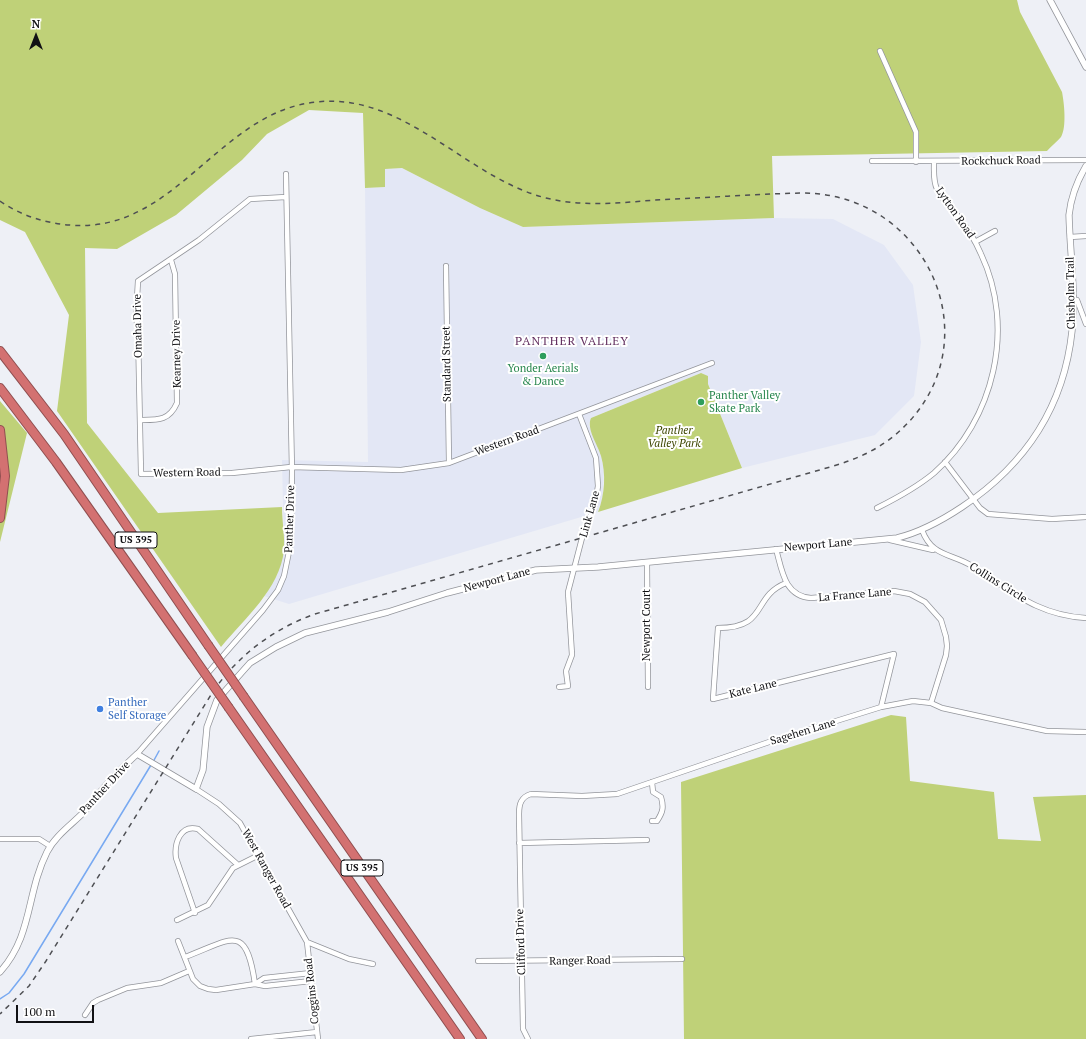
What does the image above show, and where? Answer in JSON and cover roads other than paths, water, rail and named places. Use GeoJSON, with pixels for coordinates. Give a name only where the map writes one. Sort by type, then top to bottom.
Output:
{"type":"FeatureCollection","features":[{"type":"Feature","properties":{"kind":"highway","name":"US 395"},"geometry":{"type":"LineString","coordinates":[[0,351],[64,434],[208,645],[482,1039]]}},
{"type":"Feature","properties":{"kind":"highway","name":"US 395"},"geometry":{"type":"LineString","coordinates":[[0,388],[56,462],[460,1039]]}},
{"type":"Feature","properties":{"kind":"highway"},"geometry":{"type":"LineString","coordinates":[[0,430],[5,476],[0,518]]}},
{"type":"Feature","properties":{"kind":"street"},"geometry":{"type":"LineString","coordinates":[[1050,0],[1086,67]]}},
{"type":"Feature","properties":{"kind":"street"},"geometry":{"type":"LineString","coordinates":[[880,51],[916,132],[916,162]]}},
{"type":"Feature","properties":{"kind":"street","name":"Rockchuck Road"},"geometry":{"type":"LineString","coordinates":[[872,161],[934,162],[1086,160]]}},
{"type":"Feature","properties":{"kind":"street","name":"Lytton Road"},"geometry":{"type":"LineString","coordinates":[[877,508],[910,491],[945,462],[964,438],[980,411],[991,382],[997,351],[996,302],[988,271],[975,242],[958,216],[937,190],[934,162]]}},
{"type":"Feature","properties":{"kind":"street","name":"Chisholm Trail"},"geometry":{"type":"LineString","coordinates":[[922,530],[974,499],[994,484],[1019,458],[1033,439],[1048,413],[1066,365],[1072,331],[1073,301],[1069,215],[1071,200],[1086,166]]}},
{"type":"Feature","properties":{"kind":"street","name":"Panther Drive"},"geometry":{"type":"LineString","coordinates":[[0,972],[13,956],[23,936],[34,885],[50,846],[84,811],[108,782],[137,754],[250,626],[278,590],[284,576],[290,552],[291,467],[286,174]]}},
{"type":"Feature","properties":{"kind":"street","name":"Omaha Drive"},"geometry":{"type":"LineString","coordinates":[[141,474],[136,316],[138,281],[171,260],[250,199],[286,197]]}},
{"type":"Feature","properties":{"kind":"street"},"geometry":{"type":"LineString","coordinates":[[975,242],[995,231]]}},
{"type":"Feature","properties":{"kind":"street"},"geometry":{"type":"LineString","coordinates":[[1070,237],[1086,236]]}},
{"type":"Feature","properties":{"kind":"street","name":"Kearney Drive"},"geometry":{"type":"LineString","coordinates":[[140,420],[158,420],[166,417],[173,412],[177,403],[175,274],[171,260]]}},
{"type":"Feature","properties":{"kind":"street","name":"Standard Street"},"geometry":{"type":"LineString","coordinates":[[446,266],[449,463]]}},
{"type":"Feature","properties":{"kind":"street"},"geometry":{"type":"LineString","coordinates":[[1073,301],[1077,300],[1086,324]]}},
{"type":"Feature","properties":{"kind":"street","name":"Western Road"},"geometry":{"type":"LineString","coordinates":[[141,474],[232,473],[291,467],[400,470],[449,463],[712,363]]}},
{"type":"Feature","properties":{"kind":"street","name":"Link Lane"},"geometry":{"type":"LineString","coordinates":[[559,687],[568,686],[566,671],[572,655],[568,606],[571,577],[575,568],[582,538],[594,504],[598,479],[594,452],[579,414]]}},
{"type":"Feature","properties":{"kind":"street"},"geometry":{"type":"LineString","coordinates":[[945,462],[984,512],[993,515],[1052,518],[1086,517]]}},
{"type":"Feature","properties":{"kind":"street"},"geometry":{"type":"LineString","coordinates":[[922,530],[924,537],[935,550]]}},
{"type":"Feature","properties":{"kind":"street","name":"Newport Lane"},"geometry":{"type":"LineString","coordinates":[[196,789],[203,770],[207,727],[217,700],[240,672],[264,653],[290,639],[310,632],[388,612],[491,581],[536,570],[647,563],[888,539],[922,530]]}},
{"type":"Feature","properties":{"kind":"street","name":"Collins Circle"},"geometry":{"type":"LineString","coordinates":[[888,539],[935,550],[971,565],[1009,592],[1030,604],[1062,615],[1086,618]]}},
{"type":"Feature","properties":{"kind":"street"},"geometry":{"type":"LineString","coordinates":[[776,549],[786,584]]}},
{"type":"Feature","properties":{"kind":"street","name":"Newport Court"},"geometry":{"type":"LineString","coordinates":[[647,563],[648,687]]}},
{"type":"Feature","properties":{"kind":"street","name":"La France Lane"},"geometry":{"type":"LineString","coordinates":[[786,584],[795,594],[806,598],[894,591],[910,594],[925,602],[941,620],[947,646],[946,655],[931,703]]}},
{"type":"Feature","properties":{"kind":"street","name":"Kate Lane"},"geometry":{"type":"LineString","coordinates":[[786,584],[769,595],[751,621],[737,627],[718,628],[713,699],[894,654],[881,707]]}},
{"type":"Feature","properties":{"kind":"street","name":"Sagehen Lane"},"geometry":{"type":"LineString","coordinates":[[524,797],[531,794],[607,795],[652,782],[881,707],[913,701],[931,703],[942,708],[1024,727],[1059,732],[1086,732]]}},
{"type":"Feature","properties":{"kind":"street","name":"West Ranger Road"},"geometry":{"type":"LineString","coordinates":[[137,754],[196,789],[232,815],[248,835],[307,942]]}},
{"type":"Feature","properties":{"kind":"street"},"geometry":{"type":"LineString","coordinates":[[652,782],[653,792],[661,797],[663,806],[662,814],[657,821],[652,821]]}},
{"type":"Feature","properties":{"kind":"street","name":"Clifford Drive"},"geometry":{"type":"LineString","coordinates":[[524,797],[519,810],[520,961],[523,1029],[528,1039]]}},
{"type":"Feature","properties":{"kind":"street"},"geometry":{"type":"LineString","coordinates":[[195,913],[176,858],[175,850],[179,835],[193,827],[198,829],[238,865]]}},
{"type":"Feature","properties":{"kind":"street"},"geometry":{"type":"LineString","coordinates":[[0,839],[39,839],[50,846]]}},
{"type":"Feature","properties":{"kind":"street"},"geometry":{"type":"LineString","coordinates":[[519,843],[647,840]]}},
{"type":"Feature","properties":{"kind":"street"},"geometry":{"type":"LineString","coordinates":[[177,920],[208,906],[233,868],[258,855]]}},
{"type":"Feature","properties":{"kind":"street"},"geometry":{"type":"LineString","coordinates":[[185,957],[230,939],[240,941],[245,946],[251,963],[255,984]]}},
{"type":"Feature","properties":{"kind":"street"},"geometry":{"type":"LineString","coordinates":[[178,941],[189,971],[200,986],[208,989],[230,989],[255,984],[264,978],[310,973]]}},
{"type":"Feature","properties":{"kind":"street"},"geometry":{"type":"LineString","coordinates":[[307,942],[349,959],[373,964]]}},
{"type":"Feature","properties":{"kind":"street","name":"Coggins Road"},"geometry":{"type":"LineString","coordinates":[[307,942],[318,1039]]}},
{"type":"Feature","properties":{"kind":"street","name":"Ranger Road"},"geometry":{"type":"LineString","coordinates":[[478,961],[682,959]]}},
{"type":"Feature","properties":{"kind":"street"},"geometry":{"type":"LineString","coordinates":[[86,1015],[93,1003],[98,1000],[127,988],[161,982],[189,971]]}},
{"type":"Feature","properties":{"kind":"street"},"geometry":{"type":"LineString","coordinates":[[255,984],[265,986],[311,981]]}},
{"type":"Feature","properties":{"kind":"street"},"geometry":{"type":"LineString","coordinates":[[251,1039],[317,1032]]}},
{"type":"Feature","properties":{"kind":"waterway"},"geometry":{"type":"LineString","coordinates":[[153,762],[159,751]]}},
{"type":"Feature","properties":{"kind":"waterway"},"geometry":{"type":"LineString","coordinates":[[0,999],[9,993],[24,974],[151,765]]}},
{"type":"Feature","properties":{"kind":"railway"},"geometry":{"type":"LineString","coordinates":[[0,201],[33,218],[50,222],[69,225],[106,223],[139,211],[168,193],[251,127],[282,111],[316,102],[348,102],[378,110],[407,123],[489,173],[517,188],[560,201],[600,204],[803,193],[848,200],[886,219],[915,248],[935,282],[944,321],[941,361],[925,400],[895,435],[880,446],[864,454],[830,467],[315,614],[285,627],[258,644],[235,665],[214,690],[46,961],[29,986],[0,1014]]}},
{"type":"Feature","properties":{"kind":"place","name":"Yonder Aerials & Dance"},"geometry":{"type":"Point","coordinates":[543,356]}},
{"type":"Feature","properties":{"kind":"place","name":"Panther Valley Skate Park"},"geometry":{"type":"Point","coordinates":[701,402]}},
{"type":"Feature","properties":{"kind":"place","name":"Panther Self Storage"},"geometry":{"type":"Point","coordinates":[100,709]}},
{"type":"Feature","properties":{"kind":"district","name":"PANTHER VALLEY"},"geometry":{"type":"Point","coordinates":[572,342]}},
{"type":"Feature","properties":{"kind":"park label","name":"Panther Valley Park"},"geometry":{"type":"Point","coordinates":[674,437]}}]}
